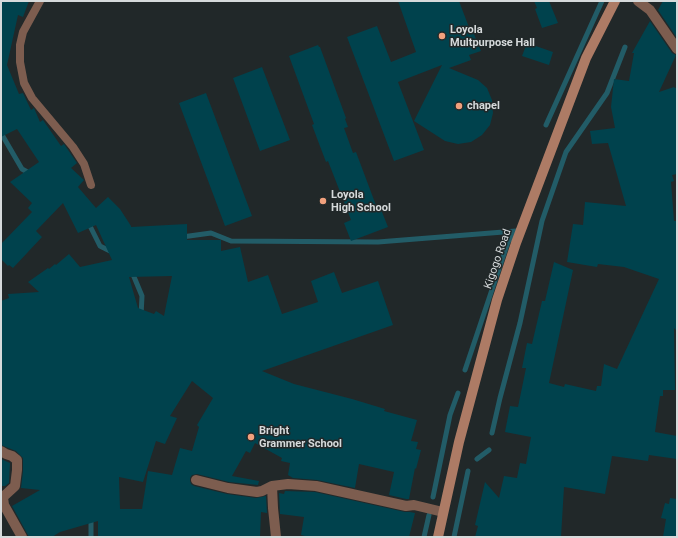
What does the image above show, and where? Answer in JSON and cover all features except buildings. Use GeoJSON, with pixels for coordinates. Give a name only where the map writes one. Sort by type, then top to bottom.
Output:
{"type":"FeatureCollection","features":[{"type":"Feature","properties":{"kind":"main road","name":"Kigogo Road"},"geometry":{"type":"LineString","coordinates":[[438,537],[459,442],[497,300],[516,243],[586,58],[615,1]]}},
{"type":"Feature","properties":{"kind":"street"},"geometry":{"type":"LineString","coordinates":[[638,1],[650,10],[677,49]]}},
{"type":"Feature","properties":{"kind":"street"},"geometry":{"type":"LineString","coordinates":[[1,450],[17,460],[15,486],[3,497],[4,505],[22,537]]}},
{"type":"Feature","properties":{"kind":"street"},"geometry":{"type":"LineString","coordinates":[[196,480],[251,492],[262,491],[272,486],[288,484],[316,486],[406,506],[414,505],[443,512]]}},
{"type":"Feature","properties":{"kind":"street"},"geometry":{"type":"LineString","coordinates":[[272,486],[276,537]]}},
{"type":"Feature","properties":{"kind":"lane"},"geometry":{"type":"LineString","coordinates":[[40,1],[23,32],[20,45],[20,62],[24,83],[32,98],[73,147],[84,164],[91,184]]}},
{"type":"Feature","properties":{"kind":"waterway"},"geometry":{"type":"LineString","coordinates":[[546,125],[602,1]]}},
{"type":"Feature","properties":{"kind":"waterway"},"geometry":{"type":"LineString","coordinates":[[492,433],[520,323],[542,221],[566,152],[607,93],[625,47]]}},
{"type":"Feature","properties":{"kind":"waterway"},"geometry":{"type":"LineString","coordinates":[[1,133],[22,169],[31,174]]}},
{"type":"Feature","properties":{"kind":"waterway"},"geometry":{"type":"LineString","coordinates":[[88,222],[100,246],[112,252]]}},
{"type":"Feature","properties":{"kind":"waterway"},"geometry":{"type":"LineString","coordinates":[[182,237],[211,233],[231,241],[378,242],[516,231]]}},
{"type":"Feature","properties":{"kind":"waterway"},"geometry":{"type":"LineString","coordinates":[[465,370],[508,242],[517,231]]}},
{"type":"Feature","properties":{"kind":"waterway"},"geometry":{"type":"LineString","coordinates":[[132,272],[142,296],[141,316]]}},
{"type":"Feature","properties":{"kind":"waterway"},"geometry":{"type":"LineString","coordinates":[[433,497],[450,415],[458,393]]}},
{"type":"Feature","properties":{"kind":"waterway"},"geometry":{"type":"LineString","coordinates":[[477,459],[489,450]]}},
{"type":"Feature","properties":{"kind":"waterway"},"geometry":{"type":"LineString","coordinates":[[454,537],[468,471]]}},
{"type":"Feature","properties":{"kind":"waterway"},"geometry":{"type":"LineString","coordinates":[[424,537],[429,515]]}},
{"type":"Feature","properties":{"kind":"waterway"},"geometry":{"type":"LineString","coordinates":[[91,516],[91,537]]}},
{"type":"Feature","properties":{"kind":"place","name":"Loyola Multpurpose Hall"},"geometry":{"type":"Point","coordinates":[442,36]}},
{"type":"Feature","properties":{"kind":"place","name":"chapel"},"geometry":{"type":"Point","coordinates":[459,106]}},
{"type":"Feature","properties":{"kind":"place","name":"Loyola High School"},"geometry":{"type":"Point","coordinates":[323,201]}},
{"type":"Feature","properties":{"kind":"place","name":"Bright Grammer School"},"geometry":{"type":"Point","coordinates":[251,437]}}]}
